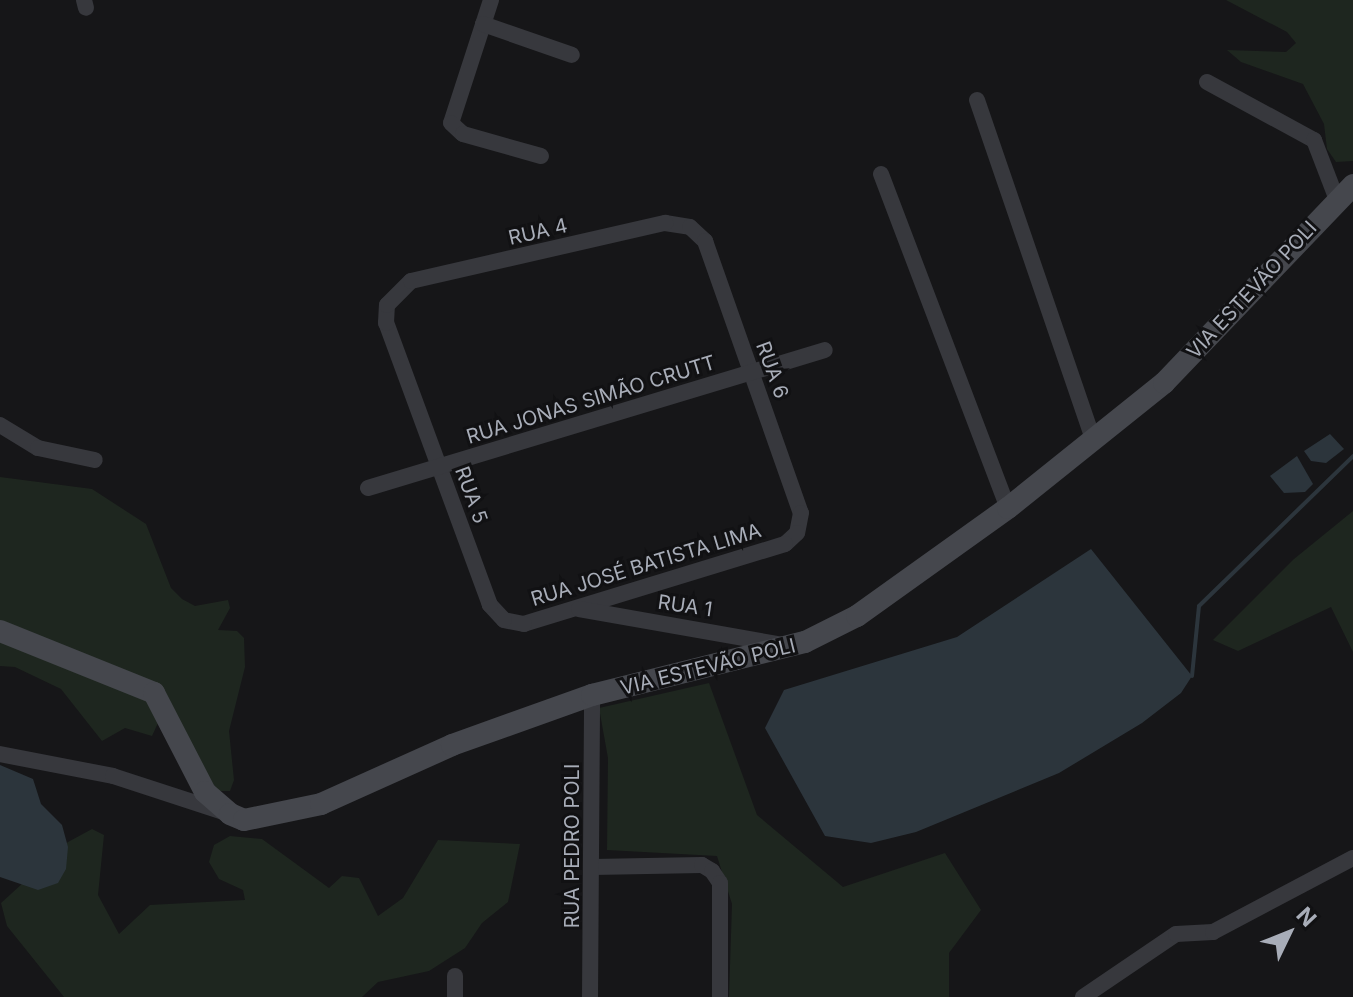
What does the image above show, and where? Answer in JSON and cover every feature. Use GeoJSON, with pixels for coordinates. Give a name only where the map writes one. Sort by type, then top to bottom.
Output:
{"type":"FeatureCollection","features":[{"type":"Feature","properties":{"kind":"main road","name":"VIA ESTEVÃO POLI"},"geometry":{"type":"LineString","coordinates":[[230,814],[244,820],[321,804],[452,745],[592,695],[789,647],[857,616],[1008,508],[1164,383],[1345,193]]}},
{"type":"Feature","properties":{"kind":"main road"},"geometry":{"type":"LineString","coordinates":[[0,631],[154,693],[205,792],[230,814]]}},
{"type":"Feature","properties":{"kind":"street"},"geometry":{"type":"LineString","coordinates":[[491,0],[451,123],[463,134],[541,156]]}},
{"type":"Feature","properties":{"kind":"street"},"geometry":{"type":"LineString","coordinates":[[483,24],[572,55]]}},
{"type":"Feature","properties":{"kind":"street"},"geometry":{"type":"LineString","coordinates":[[1207,82],[1314,140],[1345,193]]}},
{"type":"Feature","properties":{"kind":"street"},"geometry":{"type":"LineString","coordinates":[[977,100],[1094,441]]}},
{"type":"Feature","properties":{"kind":"street"},"geometry":{"type":"LineString","coordinates":[[881,174],[1008,508]]}},
{"type":"Feature","properties":{"kind":"street","name":"RUA 4"},"geometry":{"type":"LineString","coordinates":[[397,291],[411,281],[665,223],[690,227]]}},
{"type":"Feature","properties":{"kind":"street","name":"RUA 6"},"geometry":{"type":"LineString","coordinates":[[690,227],[705,241],[801,513],[797,533]]}},
{"type":"Feature","properties":{"kind":"street","name":"RUA 5"},"geometry":{"type":"LineString","coordinates":[[397,291],[387,305],[386,323],[490,605],[504,620]]}},
{"type":"Feature","properties":{"kind":"street","name":"RUA JONAS SIMÃO CRUTT"},"geometry":{"type":"LineString","coordinates":[[368,488],[825,350]]}},
{"type":"Feature","properties":{"kind":"street"},"geometry":{"type":"LineString","coordinates":[[0,425],[38,448],[95,460]]}},
{"type":"Feature","properties":{"kind":"street","name":"RUA JOSÉ BATISTA LIMA"},"geometry":{"type":"LineString","coordinates":[[504,620],[524,624],[785,544],[797,533]]}},
{"type":"Feature","properties":{"kind":"street"},"geometry":{"type":"LineString","coordinates":[[626,617],[639,587]]}},
{"type":"Feature","properties":{"kind":"street","name":"RUA 1"},"geometry":{"type":"LineString","coordinates":[[575,608],[789,647]]}},
{"type":"Feature","properties":{"kind":"street","name":"RUA PEDRO POLI"},"geometry":{"type":"LineString","coordinates":[[590,997],[592,695]]}},
{"type":"Feature","properties":{"kind":"street"},"geometry":{"type":"LineString","coordinates":[[0,754],[113,776],[230,814]]}},
{"type":"Feature","properties":{"kind":"street"},"geometry":{"type":"LineString","coordinates":[[1083,997],[1176,934],[1213,932],[1353,858]]}},
{"type":"Feature","properties":{"kind":"street"},"geometry":{"type":"LineString","coordinates":[[593,867],[702,865],[712,871],[720,883],[720,997]]}},
{"type":"Feature","properties":{"kind":"street"},"geometry":{"type":"LineString","coordinates":[[455,976],[455,997]]}},
{"type":"Feature","properties":{"kind":"shaded area"},"geometry":{"type":"Polygon","coordinates":[[[1226,0],[1353,0],[1353,161],[1336,162],[1327,149],[1324,124],[1303,84],[1241,62],[1227,50],[1286,52],[1296,43],[1287,32],[1226,0]]]}},
{"type":"Feature","properties":{"kind":"shaded area"},"geometry":{"type":"Polygon","coordinates":[[[1330,434],[1344,449],[1326,463],[1311,461],[1304,451],[1330,434]]]}},
{"type":"Feature","properties":{"kind":"shaded area"},"geometry":{"type":"Polygon","coordinates":[[[1297,456],[1313,484],[1305,492],[1284,493],[1270,476],[1297,456]]]}},
{"type":"Feature","properties":{"kind":"shaded area"},"geometry":{"type":"Polygon","coordinates":[[[0,477],[92,489],[146,524],[171,588],[182,599],[195,606],[228,600],[230,608],[218,630],[237,631],[244,638],[245,667],[229,731],[234,780],[230,791],[211,791],[158,723],[152,736],[125,728],[102,741],[61,689],[15,667],[0,666],[0,477]]]}},
{"type":"Feature","properties":{"kind":"shaded area"},"geometry":{"type":"Polygon","coordinates":[[[1353,511],[1353,652],[1331,607],[1238,651],[1213,640],[1294,559],[1353,511]]]}},
{"type":"Feature","properties":{"kind":"shaded area"},"geometry":{"type":"Polygon","coordinates":[[[1091,549],[1192,676],[1181,693],[1142,723],[1059,773],[916,832],[871,843],[825,836],[765,728],[784,690],[957,637],[1091,549]]]}},
{"type":"Feature","properties":{"kind":"shaded area"},"geometry":{"type":"Polygon","coordinates":[[[709,683],[757,815],[843,887],[945,853],[981,910],[949,953],[949,997],[729,997],[732,904],[717,856],[607,850],[608,758],[599,708],[709,683]]]}},
{"type":"Feature","properties":{"kind":"shaded area"},"geometry":{"type":"Polygon","coordinates":[[[0,765],[33,779],[41,804],[62,825],[68,847],[66,869],[58,883],[38,890],[0,877],[0,765]]]}},
{"type":"Feature","properties":{"kind":"shaded area"},"geometry":{"type":"Polygon","coordinates":[[[92,829],[104,835],[98,895],[119,934],[150,905],[245,900],[243,890],[219,879],[209,862],[214,845],[230,836],[262,839],[329,888],[342,876],[359,878],[378,916],[403,898],[438,840],[520,844],[508,902],[482,923],[465,948],[429,971],[378,982],[362,997],[64,997],[7,926],[1,903],[68,842],[92,829]]]}},
{"type":"Feature","properties":{"kind":"waterway"},"geometry":{"type":"LineString","coordinates":[[1192,676],[1199,606],[1353,456]]}}]}
